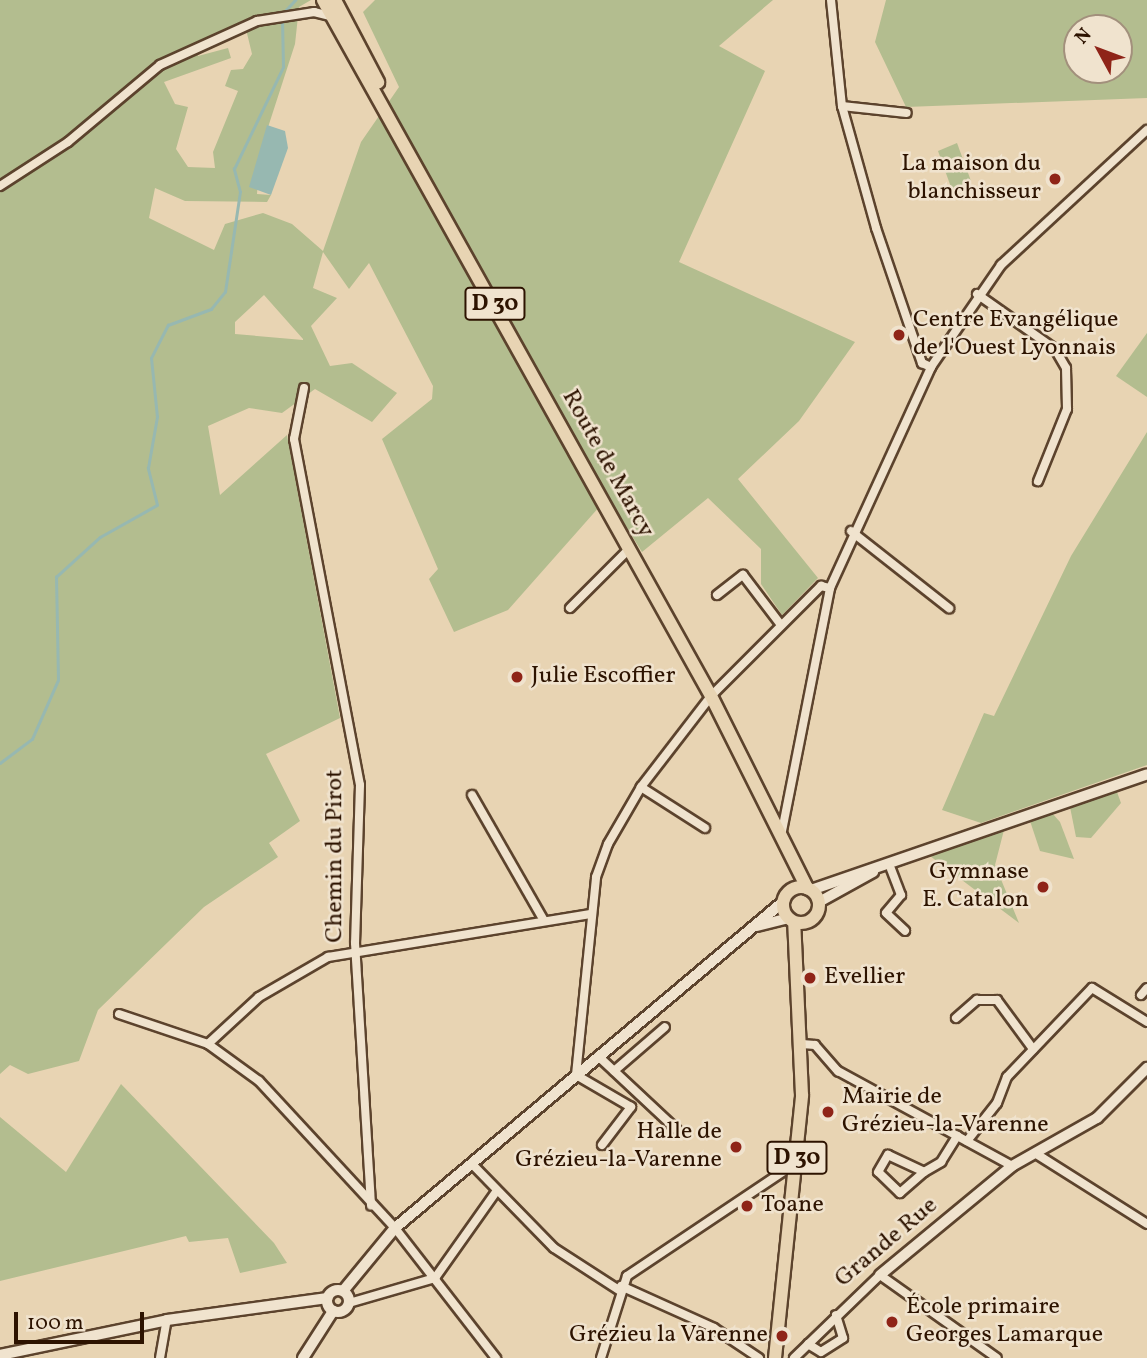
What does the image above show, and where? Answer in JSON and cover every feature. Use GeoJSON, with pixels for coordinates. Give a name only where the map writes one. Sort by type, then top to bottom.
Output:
{"type":"FeatureCollection","features":[{"type":"Feature","properties":{"kind":"main road","name":"Route de Marcy"},"geometry":{"type":"LineString","coordinates":[[327,0],[711,695],[781,836],[809,889],[819,902]]}},
{"type":"Feature","properties":{"kind":"main road","name":"Route de Marcy"},"geometry":{"type":"LineString","coordinates":[[327,0],[362,47],[390,116]]}},
{"type":"Feature","properties":{"kind":"main road","name":"Route de Marcy"},"geometry":{"type":"LineString","coordinates":[[781,836],[786,897],[792,920]]}},
{"type":"Feature","properties":{"kind":"main road"},"geometry":{"type":"LineString","coordinates":[[786,897],[809,889]]}},
{"type":"Feature","properties":{"kind":"main road"},"geometry":{"type":"LineString","coordinates":[[792,920],[808,922],[819,902]]}},
{"type":"Feature","properties":{"kind":"main road","name":"D 30"},"geometry":{"type":"LineString","coordinates":[[792,920],[801,957]]}},
{"type":"Feature","properties":{"kind":"main road","name":"D 30"},"geometry":{"type":"LineString","coordinates":[[775,1358],[796,1163],[802,1044],[801,957],[808,922]]}},
{"type":"Feature","properties":{"kind":"street"},"geometry":{"type":"LineString","coordinates":[[314,12],[327,0]]}},
{"type":"Feature","properties":{"kind":"street"},"geometry":{"type":"LineString","coordinates":[[831,0],[842,106],[876,228],[922,363],[931,367]]}},
{"type":"Feature","properties":{"kind":"street"},"geometry":{"type":"LineString","coordinates":[[0,186],[68,142],[160,65],[269,19],[314,12],[334,17]]}},
{"type":"Feature","properties":{"kind":"street"},"geometry":{"type":"LineString","coordinates":[[842,106],[907,113]]}},
{"type":"Feature","properties":{"kind":"street"},"geometry":{"type":"LineString","coordinates":[[781,836],[830,588],[851,531],[931,367],[977,294],[1147,130]]}},
{"type":"Feature","properties":{"kind":"street"},"geometry":{"type":"LineString","coordinates":[[977,294],[1055,349],[1066,368],[1068,409],[1038,481]]}},
{"type":"Feature","properties":{"kind":"street","name":"Chemin du Pirot"},"geometry":{"type":"LineString","coordinates":[[304,388],[294,439],[360,785],[356,953],[372,1206]]}},
{"type":"Feature","properties":{"kind":"street"},"geometry":{"type":"LineString","coordinates":[[851,531],[949,608]]}},
{"type":"Feature","properties":{"kind":"street"},"geometry":{"type":"LineString","coordinates":[[570,608],[629,549]]}},
{"type":"Feature","properties":{"kind":"street"},"geometry":{"type":"LineString","coordinates":[[717,595],[743,575],[781,625]]}},
{"type":"Feature","properties":{"kind":"street"},"geometry":{"type":"LineString","coordinates":[[576,1075],[591,914],[608,844],[641,787],[711,695],[821,586],[830,588]]}},
{"type":"Feature","properties":{"kind":"street"},"geometry":{"type":"LineString","coordinates":[[809,889],[886,867],[1147,774]]}},
{"type":"Feature","properties":{"kind":"street"},"geometry":{"type":"LineString","coordinates":[[641,787],[705,828]]}},
{"type":"Feature","properties":{"kind":"street"},"geometry":{"type":"LineString","coordinates":[[472,794],[543,919]]}},
{"type":"Feature","properties":{"kind":"street"},"geometry":{"type":"LineString","coordinates":[[819,902],[886,867]]}},
{"type":"Feature","properties":{"kind":"street"},"geometry":{"type":"LineString","coordinates":[[886,867],[901,895],[886,913],[905,931]]}},
{"type":"Feature","properties":{"kind":"street"},"geometry":{"type":"LineString","coordinates":[[0,1355],[167,1320],[328,1298],[342,1291],[395,1228],[786,897]]}},
{"type":"Feature","properties":{"kind":"street"},"geometry":{"type":"LineString","coordinates":[[208,1044],[289,977],[328,957],[543,919],[591,914]]}},
{"type":"Feature","properties":{"kind":"street"},"geometry":{"type":"LineString","coordinates":[[728,946],[766,921],[792,920]]}},
{"type":"Feature","properties":{"kind":"street"},"geometry":{"type":"LineString","coordinates":[[967,1141],[997,1103],[1007,1077],[1092,988],[1147,1022]]}},
{"type":"Feature","properties":{"kind":"street"},"geometry":{"type":"LineString","coordinates":[[956,1018],[978,1000],[997,1000],[1033,1049]]}},
{"type":"Feature","properties":{"kind":"street"},"geometry":{"type":"LineString","coordinates":[[119,1014],[208,1044],[267,1088],[372,1206],[395,1228],[496,1358]]}},
{"type":"Feature","properties":{"kind":"street"},"geometry":{"type":"LineString","coordinates":[[614,1071],[665,1027]]}},
{"type":"Feature","properties":{"kind":"street"},"geometry":{"type":"LineString","coordinates":[[802,1044],[815,1045],[838,1071],[1012,1166]]}},
{"type":"Feature","properties":{"kind":"street"},"geometry":{"type":"LineString","coordinates":[[598,1056],[677,1130]]}},
{"type":"Feature","properties":{"kind":"street","name":"Grande Rue"},"geometry":{"type":"LineString","coordinates":[[794,1358],[880,1275],[1012,1166],[1038,1155],[1097,1118],[1147,1068]]}},
{"type":"Feature","properties":{"kind":"street"},"geometry":{"type":"LineString","coordinates":[[576,1075],[631,1107],[602,1145]]}},
{"type":"Feature","properties":{"kind":"street"},"geometry":{"type":"LineString","coordinates":[[924,1172],[888,1155],[878,1172],[900,1194],[924,1172],[941,1162],[957,1136]]}},
{"type":"Feature","properties":{"kind":"street"},"geometry":{"type":"LineString","coordinates":[[1038,1155],[1147,1224]]}},
{"type":"Feature","properties":{"kind":"street"},"geometry":{"type":"LineString","coordinates":[[996,1157],[999,1177]]}},
{"type":"Feature","properties":{"kind":"street"},"geometry":{"type":"LineString","coordinates":[[601,1358],[620,1288],[637,1267],[796,1163]]}},
{"type":"Feature","properties":{"kind":"street"},"geometry":{"type":"LineString","coordinates":[[472,1164],[496,1192],[554,1248],[620,1288],[715,1328],[759,1358]]}},
{"type":"Feature","properties":{"kind":"street"},"geometry":{"type":"LineString","coordinates":[[303,1358],[333,1311],[349,1303],[435,1278],[496,1192]]}},
{"type":"Feature","properties":{"kind":"street"},"geometry":{"type":"LineString","coordinates":[[880,1275],[997,1358]]}},
{"type":"Feature","properties":{"kind":"street"},"geometry":{"type":"LineString","coordinates":[[342,1291],[349,1303]]}},
{"type":"Feature","properties":{"kind":"street"},"geometry":{"type":"LineString","coordinates":[[328,1298],[333,1311]]}},
{"type":"Feature","properties":{"kind":"street"},"geometry":{"type":"LineString","coordinates":[[808,1344],[820,1354],[843,1338],[836,1315]]}},
{"type":"Feature","properties":{"kind":"street"},"geometry":{"type":"LineString","coordinates":[[160,1358],[167,1320]]}},
{"type":"Feature","properties":{"kind":"green space"},"geometry":{"type":"Polygon","coordinates":[[[0,0],[311,0],[299,7],[295,44],[260,152],[257,194],[271,195],[267,202],[185,201],[155,188],[149,218],[214,250],[225,224],[263,213],[292,224],[323,251],[361,142],[399,87],[363,12],[375,0],[773,0],[719,46],[765,71],[679,262],[855,342],[799,421],[738,479],[818,578],[782,615],[761,584],[761,549],[708,498],[642,552],[608,497],[508,610],[454,632],[429,579],[438,569],[382,439],[432,399],[433,386],[369,263],[349,289],[323,252],[313,288],[337,298],[311,326],[330,366],[352,363],[397,393],[372,422],[315,389],[282,413],[249,408],[208,426],[220,495],[287,435],[340,718],[266,754],[300,821],[269,843],[278,857],[204,907],[98,1010],[79,1061],[28,1074],[10,1065],[0,1074],[0,0]],[[244,21],[197,44],[198,56],[228,48],[231,58],[164,82],[175,104],[188,107],[176,149],[188,167],[215,168],[213,152],[238,91],[225,86],[231,70],[243,69],[252,54],[244,21]],[[264,295],[235,322],[235,334],[303,340],[303,339],[264,295]]]}},
{"type":"Feature","properties":{"kind":"green space"},"geometry":{"type":"Polygon","coordinates":[[[886,0],[1147,0],[1147,98],[906,107],[875,42],[886,0]]]}},
{"type":"Feature","properties":{"kind":"green space"},"geometry":{"type":"Polygon","coordinates":[[[957,143],[971,181],[952,190],[938,151],[957,143]]]}},
{"type":"Feature","properties":{"kind":"green space"},"geometry":{"type":"Polygon","coordinates":[[[1147,333],[1147,397],[1116,376],[1147,333]]]}},
{"type":"Feature","properties":{"kind":"green space"},"geometry":{"type":"Polygon","coordinates":[[[1147,432],[1147,765],[981,823],[942,810],[984,713],[994,716],[1071,556],[1147,432]]]}},
{"type":"Feature","properties":{"kind":"green space"},"geometry":{"type":"Polygon","coordinates":[[[1117,792],[1121,803],[1091,838],[1076,837],[1070,807],[1117,792]]]}},
{"type":"Feature","properties":{"kind":"green space"},"geometry":{"type":"Polygon","coordinates":[[[1052,813],[1060,822],[1074,859],[1040,851],[1030,821],[1052,813]]]}},
{"type":"Feature","properties":{"kind":"green space"},"geometry":{"type":"Polygon","coordinates":[[[1004,830],[995,865],[1019,923],[930,856],[1004,830]]]}},
{"type":"Feature","properties":{"kind":"green space"},"geometry":{"type":"Polygon","coordinates":[[[121,1084],[274,1243],[287,1263],[240,1273],[228,1238],[189,1242],[186,1236],[0,1281],[0,1117],[66,1172],[121,1084]]]}},
{"type":"Feature","properties":{"kind":"water"},"geometry":{"type":"Polygon","coordinates":[[[267,125],[285,131],[288,148],[271,195],[249,187],[267,125]]]}},
{"type":"Feature","properties":{"kind":"waterway"},"geometry":{"type":"LineString","coordinates":[[283,13],[295,0]]}},
{"type":"Feature","properties":{"kind":"waterway"},"geometry":{"type":"LineString","coordinates":[[0,763],[32,739],[58,680],[56,577],[100,537],[157,505],[148,468],[157,417],[151,358],[168,325],[211,309],[225,292],[240,192],[234,169],[283,67],[282,20]]}},
{"type":"Feature","properties":{"kind":"place","name":"La maison du blanchisseur"},"geometry":{"type":"Point","coordinates":[1055,179]}},
{"type":"Feature","properties":{"kind":"place","name":"Centre Evangélique de l'Ouest Lyonnais"},"geometry":{"type":"Point","coordinates":[899,335]}},
{"type":"Feature","properties":{"kind":"place","name":"Julie Escoffier"},"geometry":{"type":"Point","coordinates":[517,677]}},
{"type":"Feature","properties":{"kind":"place","name":"Gymnase E. Catalon"},"geometry":{"type":"Point","coordinates":[1043,887]}},
{"type":"Feature","properties":{"kind":"place","name":"Evellier"},"geometry":{"type":"Point","coordinates":[810,978]}},
{"type":"Feature","properties":{"kind":"place","name":"Mairie de Grézieu-la-Varenne"},"geometry":{"type":"Point","coordinates":[828,1112]}},
{"type":"Feature","properties":{"kind":"place","name":"Halle de Grézieu-la-Varenne"},"geometry":{"type":"Point","coordinates":[736,1147]}},
{"type":"Feature","properties":{"kind":"place","name":"Toane"},"geometry":{"type":"Point","coordinates":[747,1206]}},
{"type":"Feature","properties":{"kind":"place","name":"École primaire Georges Lamarque"},"geometry":{"type":"Point","coordinates":[892,1322]}},
{"type":"Feature","properties":{"kind":"place","name":"Grézieu la Varenne"},"geometry":{"type":"Point","coordinates":[782,1336]}}]}
